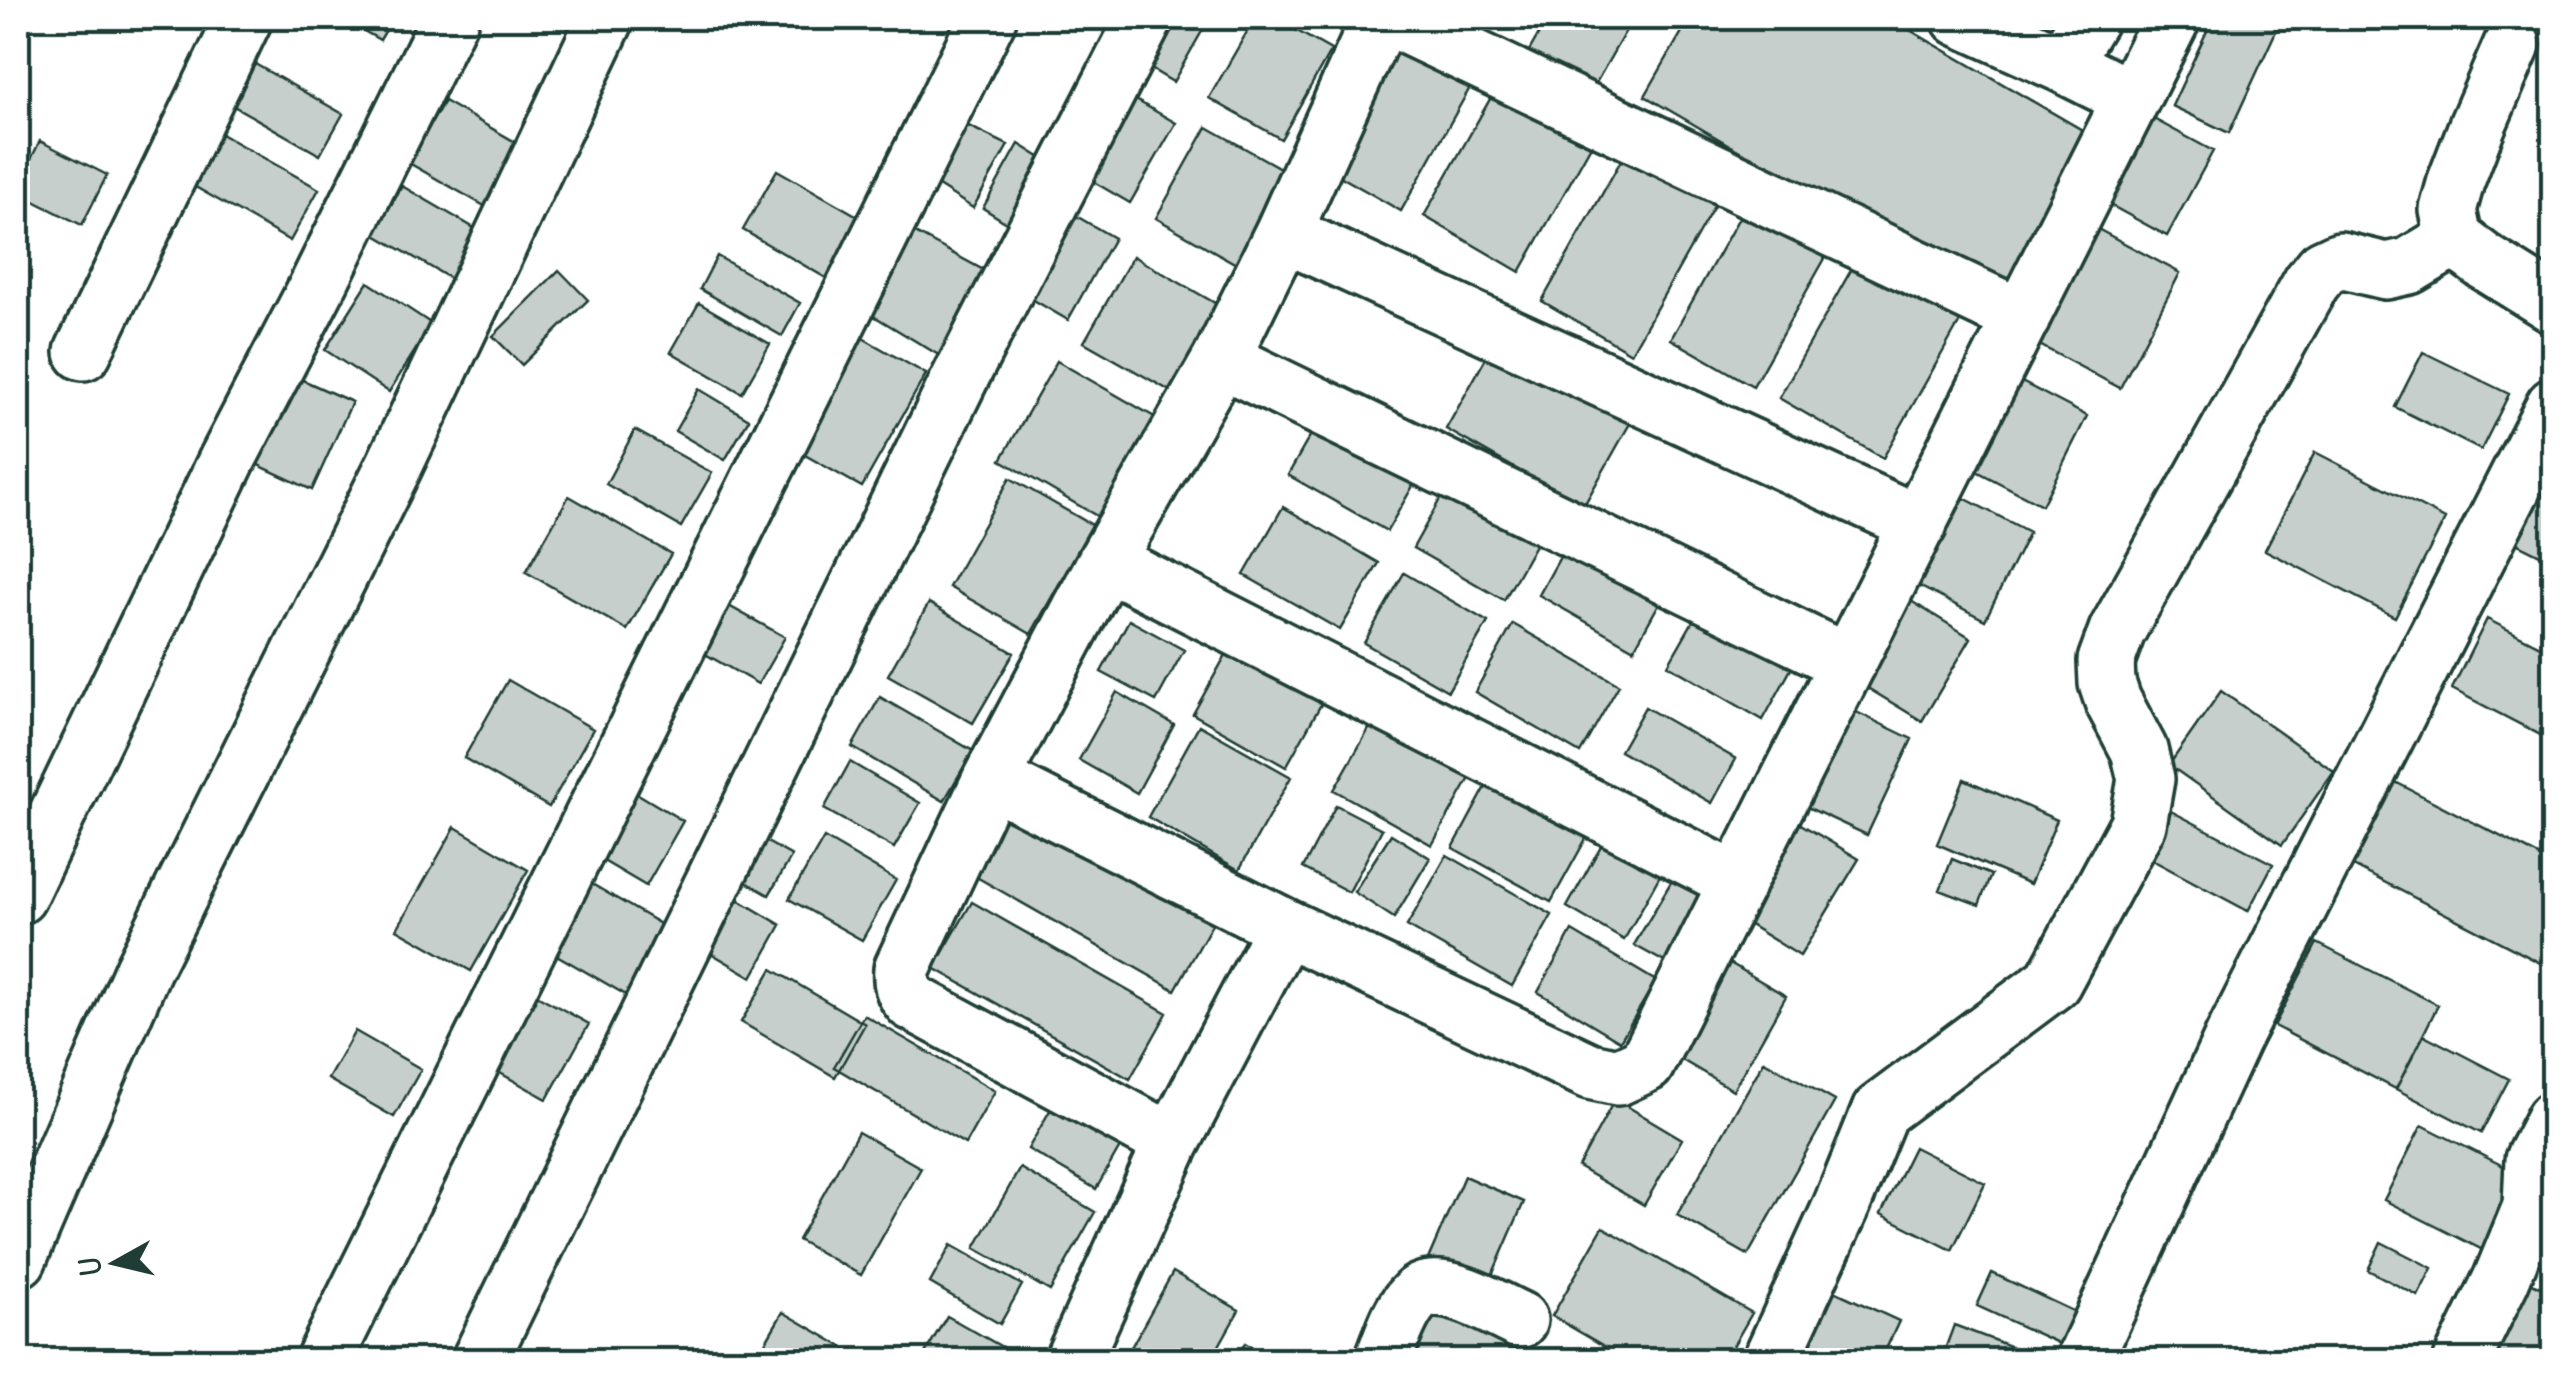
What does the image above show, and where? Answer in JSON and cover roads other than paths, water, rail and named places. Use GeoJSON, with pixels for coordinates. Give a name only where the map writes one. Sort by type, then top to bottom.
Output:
{"type":"FeatureCollection","features":[{"type":"Feature","properties":{"kind":"street"},"geometry":{"type":"LineString","coordinates":[[82,352],[244,18]]}},
{"type":"Feature","properties":{"kind":"street"},"geometry":{"type":"LineString","coordinates":[[18,896],[226,460],[315,292],[450,18]]}},
{"type":"Feature","properties":{"kind":"street"},"geometry":{"type":"LineString","coordinates":[[18,1259],[143,968],[394,466],[606,18]]}},
{"type":"Feature","properties":{"kind":"street"},"geometry":{"type":"LineString","coordinates":[[324,1360],[988,18]]}},
{"type":"Feature","properties":{"kind":"street"},"geometry":{"type":"LineString","coordinates":[[480,1360],[960,378],[1144,18]]}},
{"type":"Feature","properties":{"kind":"street"},"geometry":{"type":"LineString","coordinates":[[1172,1142],[912,1002],[905,994],[902,969],[991,779],[1106,562],[1221,358],[1283,233],[1380,18]]}},
{"type":"Feature","properties":{"kind":"street"},"geometry":{"type":"LineString","coordinates":[[1390,18],[2022,318]]}},
{"type":"Feature","properties":{"kind":"street"},"geometry":{"type":"LineString","coordinates":[[1960,18],[2130,98]]}},
{"type":"Feature","properties":{"kind":"street"},"geometry":{"type":"LineString","coordinates":[[2062,64],[2090,18]]}},
{"type":"Feature","properties":{"kind":"street"},"geometry":{"type":"LineString","coordinates":[[991,779],[1285,926],[1590,1071],[1618,1077],[1646,1064],[2172,18]]}},
{"type":"Feature","properties":{"kind":"street"},"geometry":{"type":"LineString","coordinates":[[2512,44],[2476,126],[2448,210],[2454,239],[2554,305]]}},
{"type":"Feature","properties":{"kind":"street"},"geometry":{"type":"LineString","coordinates":[[1283,233],[1919,524]]}},
{"type":"Feature","properties":{"kind":"street"},"geometry":{"type":"LineString","coordinates":[[1770,1360],[1841,1207],[1880,1111],[2053,982],[2138,824],[2146,779],[2139,750],[2113,701],[2106,661],[2117,631],[2311,283],[2323,268],[2340,260],[2386,271],[2409,266],[2454,239]]}},
{"type":"Feature","properties":{"kind":"street"},"geometry":{"type":"LineString","coordinates":[[1221,358],[1848,663]]}},
{"type":"Feature","properties":{"kind":"street"},"geometry":{"type":"LineString","coordinates":[[2084,1360],[2233,1036],[2554,406]]}},
{"type":"Feature","properties":{"kind":"street"},"geometry":{"type":"LineString","coordinates":[[1106,562],[1738,882]]}},
{"type":"Feature","properties":{"kind":"street"},"geometry":{"type":"LineString","coordinates":[[1073,1360],[1172,1142],[1285,926]]}},
{"type":"Feature","properties":{"kind":"street"},"geometry":{"type":"LineString","coordinates":[[2462,1360],[2532,1207],[2532,1160],[2554,1119]]}},
{"type":"Feature","properties":{"kind":"street"},"geometry":{"type":"LineString","coordinates":[[1382,1360],[1412,1298],[1429,1288],[1456,1292],[1519,1320]]}}]}
